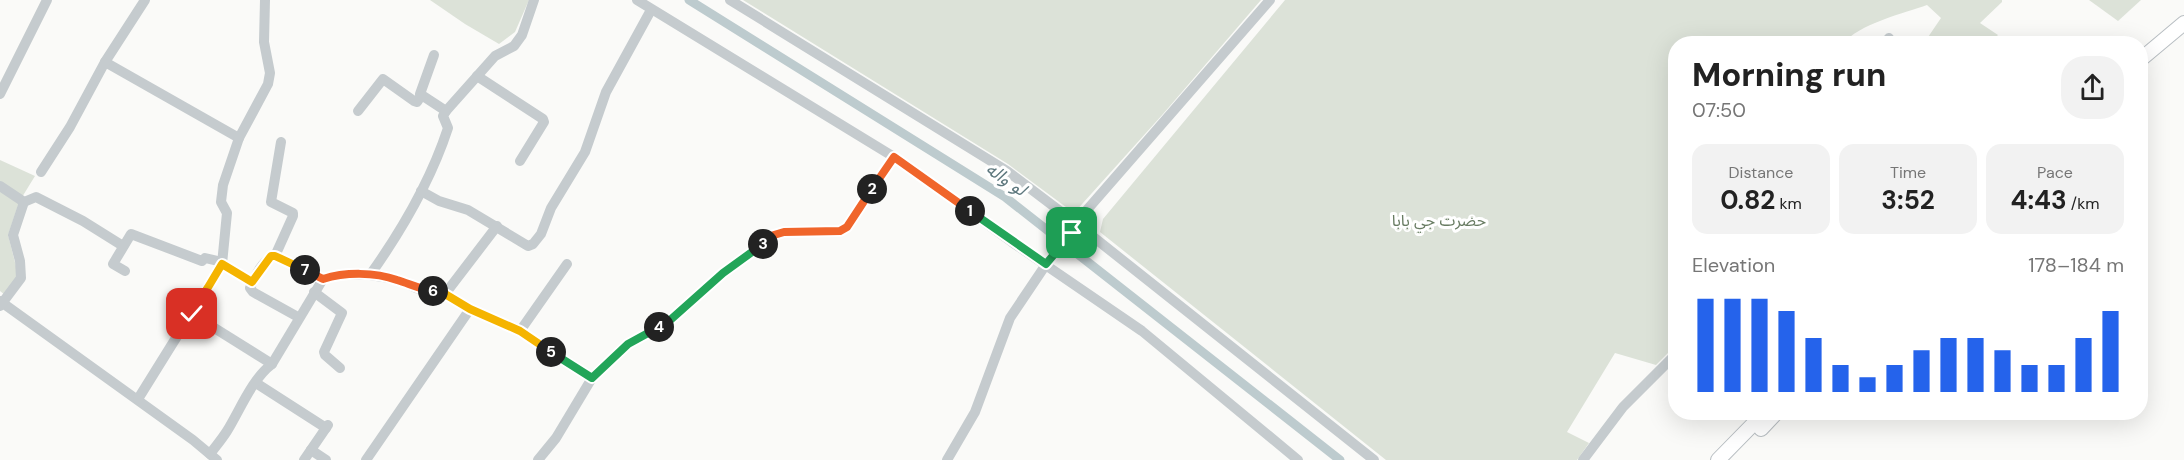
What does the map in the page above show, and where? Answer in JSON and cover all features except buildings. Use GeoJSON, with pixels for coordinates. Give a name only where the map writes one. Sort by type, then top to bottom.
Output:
{"type":"FeatureCollection","features":[{"type":"Feature","properties":{"kind":"main road"},"geometry":{"type":"LineString","coordinates":[[2148,53],[2184,23]]}},
{"type":"Feature","properties":{"kind":"main road"},"geometry":{"type":"LineString","coordinates":[[2148,63],[2184,34]]}},
{"type":"Feature","properties":{"kind":"main road"},"geometry":{"type":"LineString","coordinates":[[1732,454],[1759,420]]}},
{"type":"Feature","properties":{"kind":"main road"},"geometry":{"type":"LineString","coordinates":[[1718,460],[1732,454],[1768,420]]}},
{"type":"Feature","properties":{"kind":"street"},"geometry":{"type":"LineString","coordinates":[[0,94],[47,0]]}},
{"type":"Feature","properties":{"kind":"street"},"geometry":{"type":"LineString","coordinates":[[40,172],[70,126],[105,62],[144,0]]}},
{"type":"Feature","properties":{"kind":"street"},"geometry":{"type":"LineString","coordinates":[[138,399],[222,263],[227,213],[221,202],[223,185],[239,138],[268,84],[270,73],[264,42],[265,0]]}},
{"type":"Feature","properties":{"kind":"street"},"geometry":{"type":"LineString","coordinates":[[370,275],[387,251],[421,192],[448,128],[443,116],[495,56],[514,46],[522,35],[534,0]]}},
{"type":"Feature","properties":{"kind":"street"},"geometry":{"type":"LineString","coordinates":[[637,0],[894,157],[1048,262],[1142,331],[1298,460]]}},
{"type":"Feature","properties":{"kind":"street"},"geometry":{"type":"LineString","coordinates":[[730,0],[1007,171],[1075,228],[1374,460]]}},
{"type":"Feature","properties":{"kind":"street"},"geometry":{"type":"LineString","coordinates":[[947,460],[975,412],[1010,318],[1048,262],[1086,211],[1270,0]]}},
{"type":"Feature","properties":{"kind":"street"},"geometry":{"type":"LineString","coordinates":[[421,192],[439,201],[468,210],[528,246],[533,244],[541,234],[551,208],[585,152],[606,92],[651,10]]}},
{"type":"Feature","properties":{"kind":"street"},"geometry":{"type":"LineString","coordinates":[[358,111],[383,79],[417,102],[434,55]]}},
{"type":"Feature","properties":{"kind":"street"},"geometry":{"type":"LineString","coordinates":[[105,62],[239,138]]}},
{"type":"Feature","properties":{"kind":"street"},"geometry":{"type":"LineString","coordinates":[[477,76],[543,119],[544,122],[520,161]]}},
{"type":"Feature","properties":{"kind":"street"},"geometry":{"type":"LineString","coordinates":[[421,96],[446,111]]}},
{"type":"Feature","properties":{"kind":"street"},"geometry":{"type":"LineString","coordinates":[[281,142],[271,202],[293,213],[293,216],[275,256],[267,260],[250,288],[298,317]]}},
{"type":"Feature","properties":{"kind":"street"},"geometry":{"type":"LineString","coordinates":[[538,460],[556,438],[592,378],[628,344],[668,322],[723,273],[774,235],[784,232],[840,231],[847,227],[894,157]]}},
{"type":"Feature","properties":{"kind":"street"},"geometry":{"type":"LineString","coordinates":[[0,186],[24,202]]}},
{"type":"Feature","properties":{"kind":"street"},"geometry":{"type":"LineString","coordinates":[[123,246],[83,221],[36,197],[24,202],[13,235],[20,261],[21,278],[1,303],[138,399],[213,457],[256,383],[272,364],[314,292],[323,279],[337,275],[370,275],[396,279],[416,288],[445,294],[470,309],[520,331],[592,378]]}},
{"type":"Feature","properties":{"kind":"street"},"geometry":{"type":"LineString","coordinates":[[445,294],[497,226]]}},
{"type":"Feature","properties":{"kind":"street"},"geometry":{"type":"LineString","coordinates":[[125,271],[113,264],[131,234],[202,261],[205,258],[222,263],[252,282]]}},
{"type":"Feature","properties":{"kind":"street"},"geometry":{"type":"LineString","coordinates":[[275,256],[323,279]]}},
{"type":"Feature","properties":{"kind":"street"},"geometry":{"type":"LineString","coordinates":[[520,331],[567,264]]}},
{"type":"Feature","properties":{"kind":"street"},"geometry":{"type":"LineString","coordinates":[[314,292],[342,313],[324,352],[340,368]]}},
{"type":"Feature","properties":{"kind":"street"},"geometry":{"type":"LineString","coordinates":[[366,460],[470,309]]}},
{"type":"Feature","properties":{"kind":"street"},"geometry":{"type":"LineString","coordinates":[[192,314],[272,364]]}},
{"type":"Feature","properties":{"kind":"street"},"geometry":{"type":"LineString","coordinates":[[1583,460],[1623,407],[1668,362]]}},
{"type":"Feature","properties":{"kind":"street"},"geometry":{"type":"LineString","coordinates":[[256,383],[327,426],[304,460]]}},
{"type":"Feature","properties":{"kind":"street"},"geometry":{"type":"LineString","coordinates":[[311,450],[326,460]]}},
{"type":"Feature","properties":{"kind":"green space"},"geometry":{"type":"Polygon","coordinates":[[[430,0],[529,0],[515,32],[499,44],[430,0]]]}},
{"type":"Feature","properties":{"kind":"green space"},"geometry":{"type":"Polygon","coordinates":[[[743,0],[1261,0],[1074,213],[1008,164],[743,0]]]}},
{"type":"Feature","properties":{"kind":"green space","name":"حضرت جي بابا"},"geometry":{"type":"Polygon","coordinates":[[[1285,0],[2002,0],[1980,23],[1997,36],[1929,36],[1941,18],[1927,5],[1870,25],[1852,36],[1668,36],[1668,353],[1656,365],[1615,353],[1567,432],[1589,443],[1577,460],[1386,460],[1100,232],[1103,219],[1285,0]]]}},
{"type":"Feature","properties":{"kind":"green space"},"geometry":{"type":"Polygon","coordinates":[[[2089,0],[2141,0],[2118,21],[2089,0]]]}},
{"type":"Feature","properties":{"kind":"green space"},"geometry":{"type":"Polygon","coordinates":[[[0,160],[35,176],[19,202],[8,235],[19,278],[5,295],[0,291],[0,160]]]}},
{"type":"Feature","properties":{"kind":"waterway","name":"لو واله"},"geometry":{"type":"LineString","coordinates":[[689,0],[1005,197],[1340,460]]}},
{"type":"Feature","properties":{"kind":"route"},"geometry":{"type":"LineString","coordinates":[[192,314],[222,264],[252,282],[267,260],[275,256],[323,279],[337,275],[370,275],[396,279],[416,288],[445,294],[470,309],[520,331],[592,378],[628,344],[668,322],[723,273],[774,235],[784,232],[840,231],[847,227],[894,157],[1046,264],[1072,233]]}}]}
